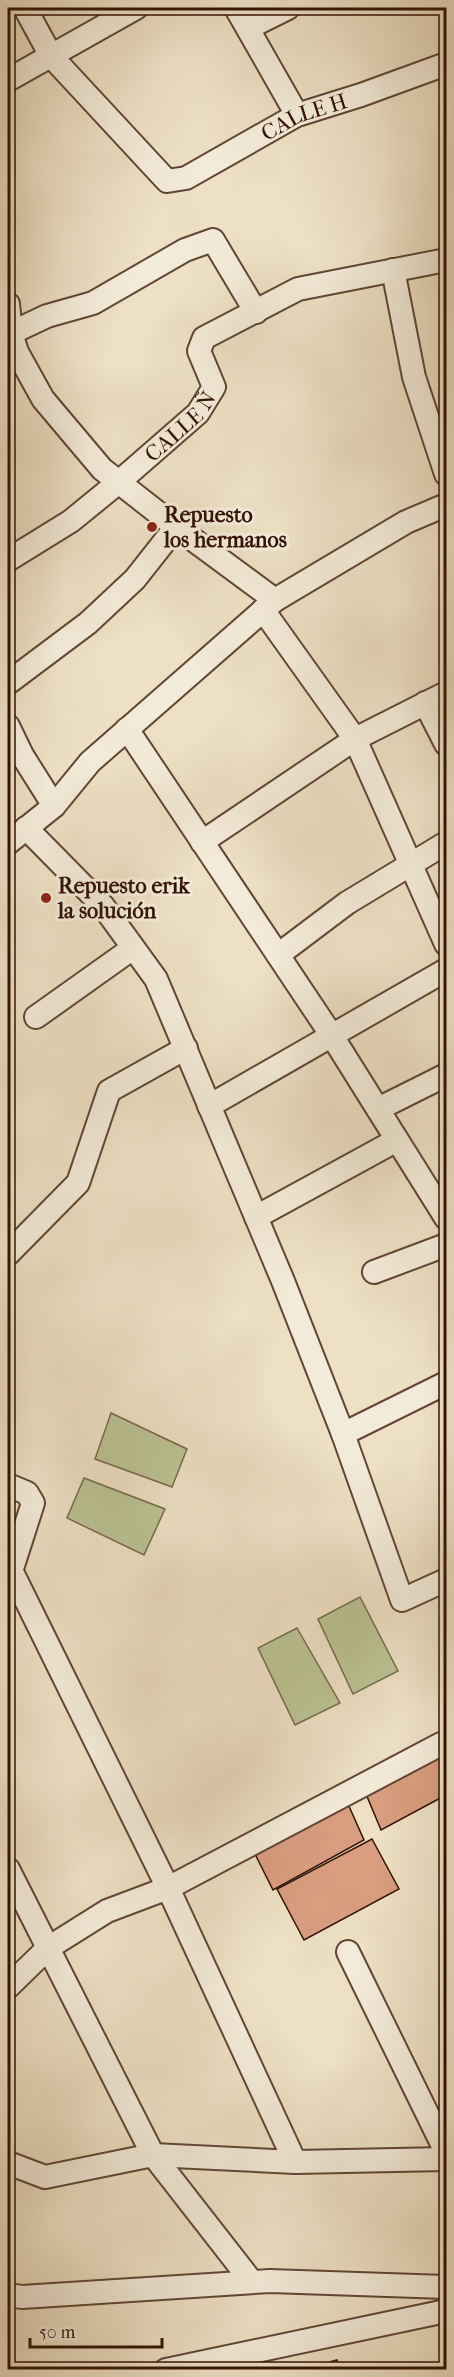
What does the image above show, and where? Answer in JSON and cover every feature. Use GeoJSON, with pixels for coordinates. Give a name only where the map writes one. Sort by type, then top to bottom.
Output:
{"type":"FeatureCollection","features":[{"type":"Feature","properties":{"kind":"street"},"geometry":{"type":"LineString","coordinates":[[25,8],[51,56]]}},
{"type":"Feature","properties":{"kind":"street"},"geometry":{"type":"LineString","coordinates":[[8,80],[136,8]]}},
{"type":"Feature","properties":{"kind":"street"},"geometry":{"type":"LineString","coordinates":[[236,8],[297,115]]}},
{"type":"Feature","properties":{"kind":"street"},"geometry":{"type":"LineString","coordinates":[[248,28],[288,8]]}},
{"type":"Feature","properties":{"kind":"street","name":"CALLE H"},"geometry":{"type":"LineString","coordinates":[[51,56],[167,181],[186,178],[297,115],[447,64]]}},
{"type":"Feature","properties":{"kind":"street"},"geometry":{"type":"LineString","coordinates":[[12,347],[47,316],[93,303],[185,250],[213,240],[256,312]]}},
{"type":"Feature","properties":{"kind":"street","name":"CALLE Ñ"},"geometry":{"type":"LineString","coordinates":[[8,560],[71,521],[198,413],[214,387],[200,351],[204,338],[298,289],[447,260]]}},
{"type":"Feature","properties":{"kind":"street"},"geometry":{"type":"LineString","coordinates":[[393,270],[414,377],[447,474]]}},
{"type":"Feature","properties":{"kind":"street"},"geometry":{"type":"LineString","coordinates":[[8,304],[12,347],[44,399],[102,469],[120,481],[269,605],[355,738],[447,944]]}},
{"type":"Feature","properties":{"kind":"street"},"geometry":{"type":"LineString","coordinates":[[8,843],[54,806],[90,762],[269,605],[406,522],[447,505]]}},
{"type":"Feature","properties":{"kind":"street"},"geometry":{"type":"LineString","coordinates":[[8,683],[88,623],[135,579],[176,527]]}},
{"type":"Feature","properties":{"kind":"street"},"geometry":{"type":"LineString","coordinates":[[202,842],[355,738],[447,693]]}},
{"type":"Feature","properties":{"kind":"street"},"geometry":{"type":"LineString","coordinates":[[425,703],[447,744]]}},
{"type":"Feature","properties":{"kind":"street"},"geometry":{"type":"LineString","coordinates":[[8,726],[22,755],[54,806]]}},
{"type":"Feature","properties":{"kind":"street"},"geometry":{"type":"LineString","coordinates":[[128,729],[332,1036],[447,1218]]}},
{"type":"Feature","properties":{"kind":"street"},"geometry":{"type":"LineString","coordinates":[[26,828],[102,906],[156,979],[256,1217],[343,1434],[402,1600],[447,1580]]}},
{"type":"Feature","properties":{"kind":"street"},"geometry":{"type":"LineString","coordinates":[[278,955],[347,903],[410,863],[447,843]]}},
{"type":"Feature","properties":{"kind":"street"},"geometry":{"type":"LineString","coordinates":[[36,1017],[133,948]]}},
{"type":"Feature","properties":{"kind":"street"},"geometry":{"type":"LineString","coordinates":[[209,1106],[447,970]]}},
{"type":"Feature","properties":{"kind":"street"},"geometry":{"type":"LineString","coordinates":[[8,1254],[78,1183],[109,1091],[186,1048]]}},
{"type":"Feature","properties":{"kind":"street"},"geometry":{"type":"LineString","coordinates":[[378,1109],[447,1075]]}},
{"type":"Feature","properties":{"kind":"street"},"geometry":{"type":"LineString","coordinates":[[256,1217],[397,1140]]}},
{"type":"Feature","properties":{"kind":"street"},"geometry":{"type":"LineString","coordinates":[[374,1272],[447,1245]]}},
{"type":"Feature","properties":{"kind":"street"},"geometry":{"type":"LineString","coordinates":[[343,1434],[447,1383]]}},
{"type":"Feature","properties":{"kind":"street"},"geometry":{"type":"LineString","coordinates":[[8,1485],[27,1493],[33,1503],[9,1575],[168,1888],[295,2162]]}},
{"type":"Feature","properties":{"kind":"street"},"geometry":{"type":"LineString","coordinates":[[8,1987],[48,1948],[107,1911],[168,1888],[441,1744]]}},
{"type":"Feature","properties":{"kind":"street"},"geometry":{"type":"LineString","coordinates":[[8,1869],[153,2155],[252,2282]]}},
{"type":"Feature","properties":{"kind":"street"},"geometry":{"type":"LineString","coordinates":[[348,1952],[447,2152]]}},
{"type":"Feature","properties":{"kind":"street"},"geometry":{"type":"LineString","coordinates":[[8,2163],[45,2176],[153,2155],[295,2162],[447,2159]]}},
{"type":"Feature","properties":{"kind":"street"},"geometry":{"type":"LineString","coordinates":[[8,2295],[22,2297],[270,2281],[447,2287]]}},
{"type":"Feature","properties":{"kind":"street"},"geometry":{"type":"LineString","coordinates":[[166,2370],[447,2311]]}},
{"type":"Feature","properties":{"kind":"green space"},"geometry":{"type":"Polygon","coordinates":[[[111,1413],[187,1449],[172,1487],[95,1459],[111,1413]]]}},
{"type":"Feature","properties":{"kind":"green space"},"geometry":{"type":"Polygon","coordinates":[[[84,1478],[165,1509],[144,1555],[67,1518],[84,1478]]]}},
{"type":"Feature","properties":{"kind":"green space"},"geometry":{"type":"Polygon","coordinates":[[[360,1597],[398,1671],[353,1694],[318,1619],[360,1597]]]}},
{"type":"Feature","properties":{"kind":"green space"},"geometry":{"type":"Polygon","coordinates":[[[297,1628],[340,1703],[295,1725],[258,1648],[297,1628]]]}},
{"type":"Feature","properties":{"kind":"building"},"geometry":{"type":"Polygon","coordinates":[[[446,1751],[446,1795],[381,1830],[366,1794],[446,1751]]]}},
{"type":"Feature","properties":{"kind":"building"},"geometry":{"type":"Polygon","coordinates":[[[348,1804],[364,1840],[273,1890],[255,1854],[348,1804]]]}},
{"type":"Feature","properties":{"kind":"building"},"geometry":{"type":"Polygon","coordinates":[[[372,1839],[399,1889],[304,1940],[277,1889],[372,1839]]]}},
{"type":"Feature","properties":{"kind":"building"},"geometry":{"type":"Polygon","coordinates":[[[337,2360],[339,2370],[307,2370],[307,2368],[337,2360]]]}},
{"type":"Feature","properties":{"kind":"place","name":"Repuesto los hermanos"},"geometry":{"type":"Point","coordinates":[152,527]}},
{"type":"Feature","properties":{"kind":"place","name":"Repuesto erik la solución"},"geometry":{"type":"Point","coordinates":[46,898]}}]}
